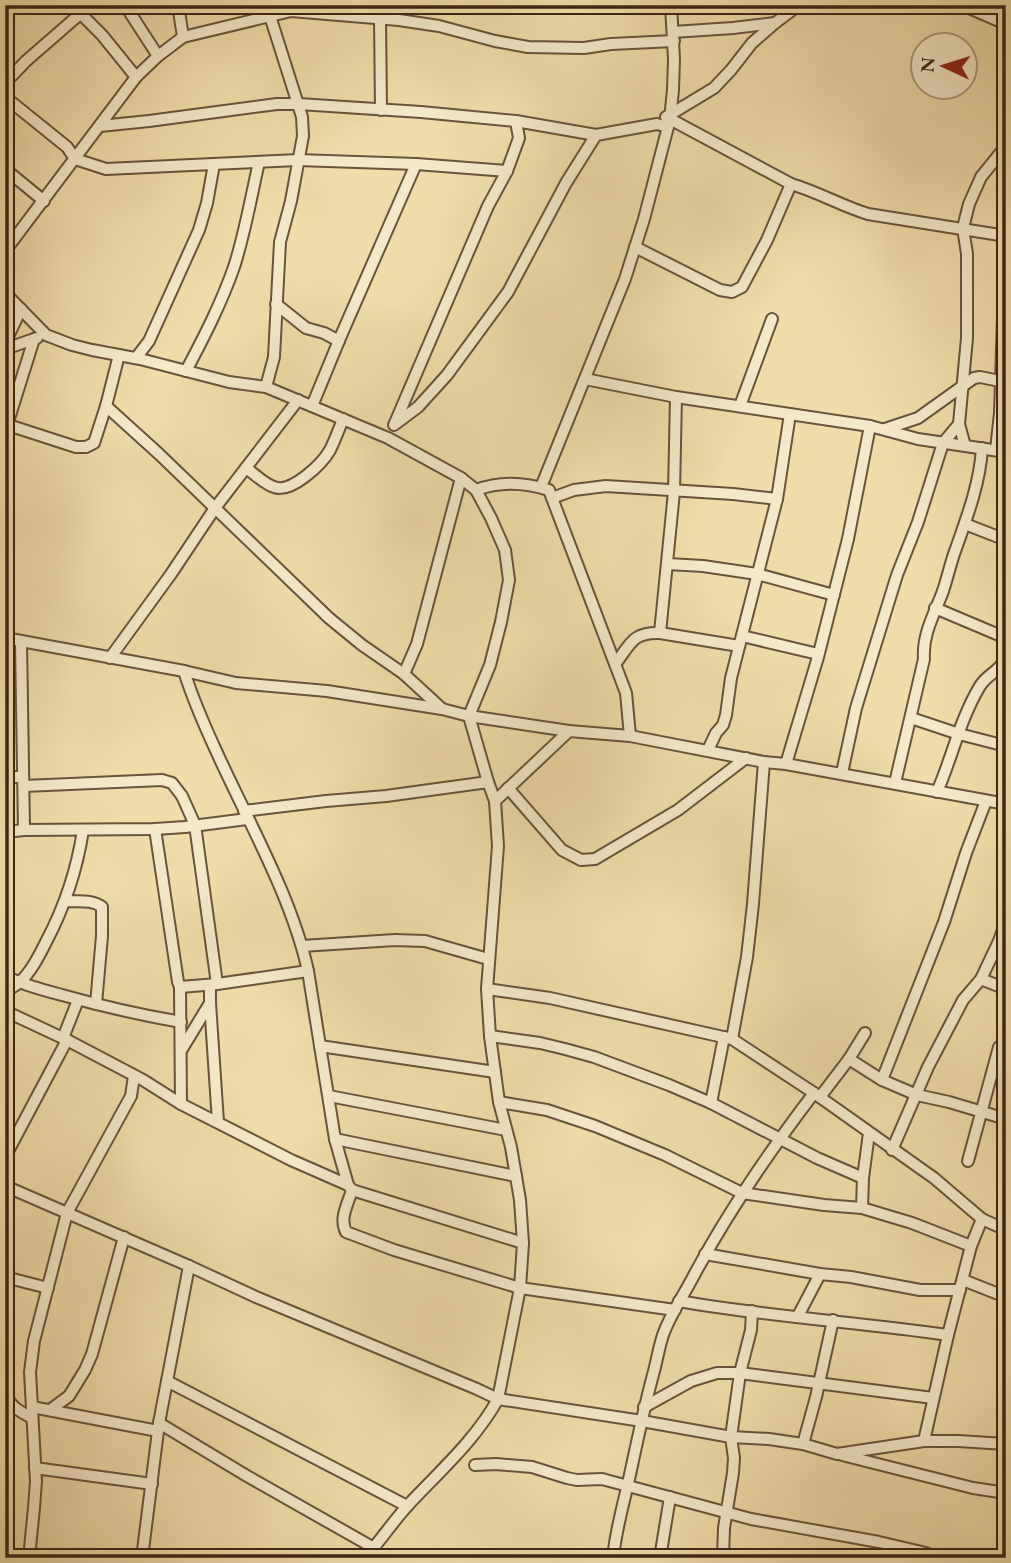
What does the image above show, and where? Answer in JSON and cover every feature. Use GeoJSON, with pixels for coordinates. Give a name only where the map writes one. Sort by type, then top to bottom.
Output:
{"type":"FeatureCollection","features":[{"type":"Feature","properties":{"kind":"street"},"geometry":{"type":"LineString","coordinates":[[125,5],[158,56]]}},
{"type":"Feature","properties":{"kind":"street"},"geometry":{"type":"LineString","coordinates":[[178,5],[183,37]]}},
{"type":"Feature","properties":{"kind":"street"},"geometry":{"type":"LineString","coordinates":[[541,487],[586,379],[635,247],[673,90],[671,5]]}},
{"type":"Feature","properties":{"kind":"street"},"geometry":{"type":"LineString","coordinates":[[100,126],[277,104],[299,104],[516,121],[596,135],[666,121],[714,88],[752,43],[799,5]]}},
{"type":"Feature","properties":{"kind":"street"},"geometry":{"type":"LineString","coordinates":[[962,5],[1006,24]]}},
{"type":"Feature","properties":{"kind":"street"},"geometry":{"type":"LineString","coordinates":[[5,251],[136,77],[183,37],[292,8],[439,26],[528,47],[584,48],[775,23]]}},
{"type":"Feature","properties":{"kind":"street"},"geometry":{"type":"LineString","coordinates":[[5,83],[76,9],[102,35],[136,77]]}},
{"type":"Feature","properties":{"kind":"street"},"geometry":{"type":"LineString","coordinates":[[266,387],[274,357],[280,242],[303,136],[299,104],[270,16]]}},
{"type":"Feature","properties":{"kind":"street"},"geometry":{"type":"LineString","coordinates":[[380,18],[381,110]]}},
{"type":"Feature","properties":{"kind":"street"},"geometry":{"type":"LineString","coordinates":[[733,28],[752,43]]}},
{"type":"Feature","properties":{"kind":"street"},"geometry":{"type":"LineString","coordinates":[[5,97],[67,147],[75,159],[106,169],[298,160],[416,164],[507,171]]}},
{"type":"Feature","properties":{"kind":"street"},"geometry":{"type":"LineString","coordinates":[[516,121],[519,138]]}},
{"type":"Feature","properties":{"kind":"street"},"geometry":{"type":"LineString","coordinates":[[666,121],[791,184],[808,189],[847,208],[1006,236]]}},
{"type":"Feature","properties":{"kind":"street"},"geometry":{"type":"LineString","coordinates":[[388,438],[488,206],[507,171],[519,138],[534,124]]}},
{"type":"Feature","properties":{"kind":"street"},"geometry":{"type":"LineString","coordinates":[[394,425],[418,407],[447,375],[508,292],[566,183],[596,135]]}},
{"type":"Feature","properties":{"kind":"street"},"geometry":{"type":"LineString","coordinates":[[965,446],[959,424],[967,338],[967,254],[963,228],[969,204],[982,177],[1006,146]]}},
{"type":"Feature","properties":{"kind":"street"},"geometry":{"type":"LineString","coordinates":[[186,371],[217,312],[234,267],[259,162]]}},
{"type":"Feature","properties":{"kind":"street"},"geometry":{"type":"LineString","coordinates":[[136,358],[149,341],[199,230],[214,164]]}},
{"type":"Feature","properties":{"kind":"street"},"geometry":{"type":"LineString","coordinates":[[312,407],[416,164]]}},
{"type":"Feature","properties":{"kind":"street"},"geometry":{"type":"LineString","coordinates":[[5,169],[44,201]]}},
{"type":"Feature","properties":{"kind":"street"},"geometry":{"type":"LineString","coordinates":[[635,247],[720,290],[732,292],[742,287],[767,240],[791,184]]}},
{"type":"Feature","properties":{"kind":"street"},"geometry":{"type":"LineString","coordinates":[[586,379],[676,397],[870,426],[918,439],[1001,451],[1000,381],[1004,285]]}},
{"type":"Feature","properties":{"kind":"street"},"geometry":{"type":"LineString","coordinates":[[5,293],[46,335],[72,345],[229,382],[266,387],[388,438],[461,478],[476,490],[505,550],[509,580],[501,622],[490,665],[469,716],[495,801],[498,846],[487,989],[499,1102],[520,1200],[523,1243],[520,1288],[498,1399],[488,1417],[469,1441],[407,1506],[365,1558]]}},
{"type":"Feature","properties":{"kind":"street"},"geometry":{"type":"LineString","coordinates":[[276,304],[306,328],[339,341]]}},
{"type":"Feature","properties":{"kind":"street"},"geometry":{"type":"LineString","coordinates":[[5,343],[21,309]]}},
{"type":"Feature","properties":{"kind":"street"},"geometry":{"type":"LineString","coordinates":[[740,406],[772,319]]}},
{"type":"Feature","properties":{"kind":"street"},"geometry":{"type":"LineString","coordinates":[[5,349],[46,335]]}},
{"type":"Feature","properties":{"kind":"street"},"geometry":{"type":"LineString","coordinates":[[34,339],[6,424],[76,447],[86,447],[94,443],[119,355]]}},
{"type":"Feature","properties":{"kind":"street"},"geometry":{"type":"LineString","coordinates":[[884,430],[918,418],[974,378],[1000,381]]}},
{"type":"Feature","properties":{"kind":"street"},"geometry":{"type":"LineString","coordinates":[[660,633],[674,492],[676,397]]}},
{"type":"Feature","properties":{"kind":"street"},"geometry":{"type":"LineString","coordinates":[[110,658],[215,508],[298,400]]}},
{"type":"Feature","properties":{"kind":"street"},"geometry":{"type":"LineString","coordinates":[[106,406],[329,618],[404,674],[442,709]]}},
{"type":"Feature","properties":{"kind":"street"},"geometry":{"type":"LineString","coordinates":[[708,750],[726,715],[729,686],[777,499],[790,414]]}},
{"type":"Feature","properties":{"kind":"street"},"geometry":{"type":"LineString","coordinates":[[246,468],[274,488],[284,488],[300,481],[330,450],[343,419]]}},
{"type":"Feature","properties":{"kind":"street"},"geometry":{"type":"LineString","coordinates":[[842,773],[856,708],[897,575],[918,522],[943,443],[959,424]]}},
{"type":"Feature","properties":{"kind":"street"},"geometry":{"type":"LineString","coordinates":[[786,764],[848,539],[870,426]]}},
{"type":"Feature","properties":{"kind":"street"},"geometry":{"type":"LineString","coordinates":[[895,783],[924,659],[923,648],[965,524],[981,464],[982,448]]}},
{"type":"Feature","properties":{"kind":"street"},"geometry":{"type":"LineString","coordinates":[[404,674],[417,644],[461,478]]}},
{"type":"Feature","properties":{"kind":"street"},"geometry":{"type":"LineString","coordinates":[[476,490],[508,483],[549,490],[626,693],[630,736]]}},
{"type":"Feature","properties":{"kind":"street"},"geometry":{"type":"LineString","coordinates":[[552,498],[574,490],[606,486],[777,499]]}},
{"type":"Feature","properties":{"kind":"street"},"geometry":{"type":"LineString","coordinates":[[965,524],[1006,540]]}},
{"type":"Feature","properties":{"kind":"street"},"geometry":{"type":"LineString","coordinates":[[668,564],[703,566],[757,575],[834,595]]}},
{"type":"Feature","properties":{"kind":"street"},"geometry":{"type":"LineString","coordinates":[[935,608],[1004,638]]}},
{"type":"Feature","properties":{"kind":"street"},"geometry":{"type":"LineString","coordinates":[[937,792],[953,747],[981,684],[1003,663],[1005,656],[1002,628],[1006,619]]}},
{"type":"Feature","properties":{"kind":"street"},"geometry":{"type":"LineString","coordinates":[[616,663],[640,635],[660,633],[740,641],[818,654]]}},
{"type":"Feature","properties":{"kind":"street"},"geometry":{"type":"LineString","coordinates":[[5,638],[236,683],[327,691],[569,731],[630,736],[1006,804]]}},
{"type":"Feature","properties":{"kind":"street"},"geometry":{"type":"LineString","coordinates":[[21,641],[24,830]]}},
{"type":"Feature","properties":{"kind":"street"},"geometry":{"type":"LineString","coordinates":[[184,671],[193,701],[266,857],[302,946],[335,1139],[350,1188],[342,1219],[346,1232],[394,1250],[520,1288],[798,1316],[948,1335]]}},
{"type":"Feature","properties":{"kind":"street"},"geometry":{"type":"LineString","coordinates":[[911,718],[1006,746]]}},
{"type":"Feature","properties":{"kind":"street"},"geometry":{"type":"LineString","coordinates":[[495,801],[569,731]]}},
{"type":"Feature","properties":{"kind":"street"},"geometry":{"type":"LineString","coordinates":[[508,789],[562,850],[581,860],[595,859],[678,810],[746,758]]}},
{"type":"Feature","properties":{"kind":"street"},"geometry":{"type":"LineString","coordinates":[[711,1103],[747,957],[764,762]]}},
{"type":"Feature","properties":{"kind":"street"},"geometry":{"type":"LineString","coordinates":[[5,777],[23,782],[162,780],[172,783],[182,796],[195,825],[214,984],[210,1003],[218,1122]]}},
{"type":"Feature","properties":{"kind":"street"},"geometry":{"type":"LineString","coordinates":[[5,832],[155,829],[195,825],[326,801],[488,782]]}},
{"type":"Feature","properties":{"kind":"street"},"geometry":{"type":"LineString","coordinates":[[882,1080],[944,922],[986,801]]}},
{"type":"Feature","properties":{"kind":"street"},"geometry":{"type":"LineString","coordinates":[[155,829],[180,987],[181,1104]]}},
{"type":"Feature","properties":{"kind":"street"},"geometry":{"type":"LineString","coordinates":[[5,991],[19,983],[36,960],[66,901],[79,856],[83,830]]}},
{"type":"Feature","properties":{"kind":"street"},"geometry":{"type":"LineString","coordinates":[[66,901],[92,902],[102,908],[96,1004]]}},
{"type":"Feature","properties":{"kind":"street"},"geometry":{"type":"LineString","coordinates":[[892,1150],[929,1067],[963,1000],[981,979],[1006,921]]}},
{"type":"Feature","properties":{"kind":"street"},"geometry":{"type":"LineString","coordinates":[[302,946],[395,940],[425,941],[488,959]]}},
{"type":"Feature","properties":{"kind":"street"},"geometry":{"type":"LineString","coordinates":[[180,987],[308,971]]}},
{"type":"Feature","properties":{"kind":"street"},"geometry":{"type":"LineString","coordinates":[[5,976],[19,983],[78,1000],[181,1022]]}},
{"type":"Feature","properties":{"kind":"street"},"geometry":{"type":"LineString","coordinates":[[981,979],[1006,989]]}},
{"type":"Feature","properties":{"kind":"street"},"geometry":{"type":"LineString","coordinates":[[487,989],[550,998],[728,1038],[817,1095],[934,1178],[982,1219],[1005,1228]]}},
{"type":"Feature","properties":{"kind":"street"},"geometry":{"type":"LineString","coordinates":[[5,1157],[65,1039],[78,1000]]}},
{"type":"Feature","properties":{"kind":"street"},"geometry":{"type":"LineString","coordinates":[[181,1051],[210,1003]]}},
{"type":"Feature","properties":{"kind":"street"},"geometry":{"type":"LineString","coordinates":[[5,1011],[65,1039],[181,1104],[350,1188],[523,1243]]}},
{"type":"Feature","properties":{"kind":"street"},"geometry":{"type":"LineString","coordinates":[[613,1558],[617,1525],[628,1487],[644,1407],[663,1335],[677,1305],[742,1193],[779,1139],[849,1059],[865,1033]]}},
{"type":"Feature","properties":{"kind":"street"},"geometry":{"type":"LineString","coordinates":[[490,1036],[540,1043],[593,1057],[669,1085],[863,1178]]}},
{"type":"Feature","properties":{"kind":"street"},"geometry":{"type":"LineString","coordinates":[[320,1046],[495,1072]]}},
{"type":"Feature","properties":{"kind":"street"},"geometry":{"type":"LineString","coordinates":[[968,1161],[999,1047]]}},
{"type":"Feature","properties":{"kind":"street"},"geometry":{"type":"LineString","coordinates":[[849,1059],[882,1080],[917,1095],[1006,1119]]}},
{"type":"Feature","properties":{"kind":"street"},"geometry":{"type":"LineString","coordinates":[[29,1558],[35,1468],[30,1372],[32,1355],[67,1213],[131,1096],[134,1076]]}},
{"type":"Feature","properties":{"kind":"street"},"geometry":{"type":"LineString","coordinates":[[131,1096],[154,1087]]}},
{"type":"Feature","properties":{"kind":"street"},"geometry":{"type":"LineString","coordinates":[[329,1096],[506,1129]]}},
{"type":"Feature","properties":{"kind":"street"},"geometry":{"type":"LineString","coordinates":[[499,1102],[547,1110],[595,1126],[665,1155],[742,1193],[862,1208],[912,1223],[971,1246]]}},
{"type":"Feature","properties":{"kind":"street"},"geometry":{"type":"LineString","coordinates":[[862,1208],[869,1133]]}},
{"type":"Feature","properties":{"kind":"street"},"geometry":{"type":"LineString","coordinates":[[335,1139],[516,1176]]}},
{"type":"Feature","properties":{"kind":"street"},"geometry":{"type":"LineString","coordinates":[[5,1186],[256,1297],[498,1399],[731,1437],[803,1444],[909,1473],[1006,1493]]}},
{"type":"Feature","properties":{"kind":"street"},"geometry":{"type":"LineString","coordinates":[[924,1441],[971,1246],[982,1219]]}},
{"type":"Feature","properties":{"kind":"street"},"geometry":{"type":"LineString","coordinates":[[50,1410],[69,1396],[92,1354],[124,1237]]}},
{"type":"Feature","properties":{"kind":"street"},"geometry":{"type":"LineString","coordinates":[[705,1254],[920,1290],[962,1285],[1006,1297]]}},
{"type":"Feature","properties":{"kind":"street"},"geometry":{"type":"LineString","coordinates":[[142,1558],[158,1427],[189,1266]]}},
{"type":"Feature","properties":{"kind":"street"},"geometry":{"type":"LineString","coordinates":[[798,1316],[820,1274]]}},
{"type":"Feature","properties":{"kind":"street"},"geometry":{"type":"LineString","coordinates":[[5,1278],[48,1287]]}},
{"type":"Feature","properties":{"kind":"street"},"geometry":{"type":"LineString","coordinates":[[723,1558],[724,1528],[734,1458],[731,1437],[740,1373],[751,1330],[752,1311]]}},
{"type":"Feature","properties":{"kind":"street"},"geometry":{"type":"LineString","coordinates":[[803,1444],[833,1320]]}},
{"type":"Feature","properties":{"kind":"street"},"geometry":{"type":"LineString","coordinates":[[644,1407],[691,1381],[716,1373],[740,1373],[933,1398]]}},
{"type":"Feature","properties":{"kind":"street"},"geometry":{"type":"LineString","coordinates":[[167,1381],[407,1506]]}},
{"type":"Feature","properties":{"kind":"street"},"geometry":{"type":"LineString","coordinates":[[5,1394],[16,1410],[50,1410],[158,1427],[374,1548]]}},
{"type":"Feature","properties":{"kind":"street"},"geometry":{"type":"LineString","coordinates":[[837,1454],[924,1441],[1006,1444]]}},
{"type":"Feature","properties":{"kind":"street"},"geometry":{"type":"LineString","coordinates":[[475,1465],[532,1466],[567,1478],[602,1479],[727,1513],[890,1545],[936,1558]]}},
{"type":"Feature","properties":{"kind":"street"},"geometry":{"type":"LineString","coordinates":[[35,1468],[152,1484]]}},
{"type":"Feature","properties":{"kind":"street"},"geometry":{"type":"LineString","coordinates":[[660,1558],[670,1497]]}}]}
